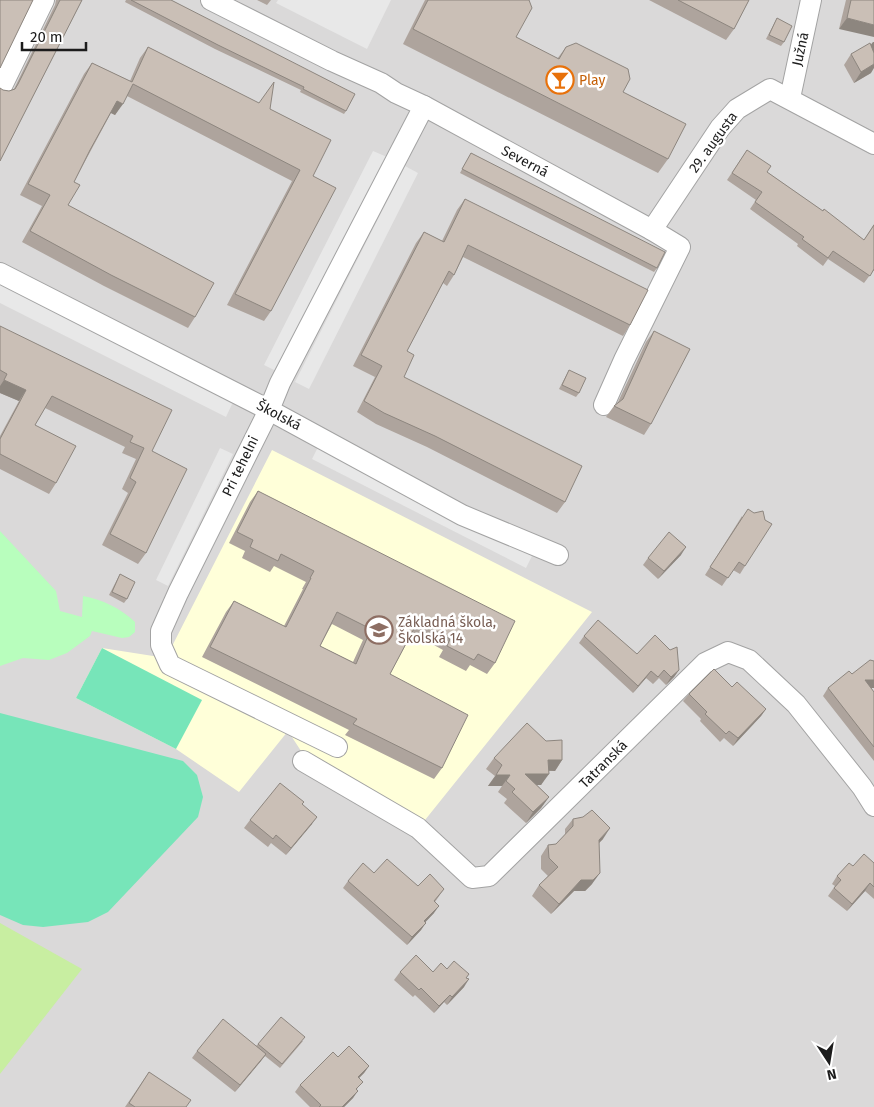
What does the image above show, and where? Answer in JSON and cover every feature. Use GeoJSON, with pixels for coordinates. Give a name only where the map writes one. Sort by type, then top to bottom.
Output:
{"type":"FeatureCollection","features":[{"type":"Feature","properties":{"kind":"street"},"geometry":{"type":"LineString","coordinates":[[0,90],[44,0]]}},
{"type":"Feature","properties":{"kind":"street","name":"Severná"},"geometry":{"type":"LineString","coordinates":[[211,0],[332,61],[381,83],[396,93],[424,106],[680,247],[604,405]]}},
{"type":"Feature","properties":{"kind":"street","name":"Južná"},"geometry":{"type":"LineString","coordinates":[[790,98],[811,0]]}},
{"type":"Feature","properties":{"kind":"street","name":"29. augusta"},"geometry":{"type":"LineString","coordinates":[[652,230],[720,128],[737,109],[770,88],[874,144]]}},
{"type":"Feature","properties":{"kind":"street","name":"Pri tehelni"},"geometry":{"type":"LineString","coordinates":[[337,747],[170,665],[161,645],[161,631],[269,410],[280,383],[424,106]]}},
{"type":"Feature","properties":{"kind":"street","name":"Školská"},"geometry":{"type":"LineString","coordinates":[[0,273],[269,410],[462,515],[558,555]]}},
{"type":"Feature","properties":{"kind":"street","name":"Tatranská"},"geometry":{"type":"LineString","coordinates":[[303,761],[418,828],[472,878],[489,876],[705,662],[728,652],[749,660],[796,704],[874,806]]}},
{"type":"Feature","properties":{"kind":"shaded area"},"geometry":{"type":"Polygon","coordinates":[[[0,0],[874,0],[874,1107],[0,1107],[0,0]]]}},
{"type":"Feature","properties":{"kind":"shaded area"},"geometry":{"type":"Polygon","coordinates":[[[278,0],[391,0],[367,49],[276,3],[278,0]]]}},
{"type":"Feature","properties":{"kind":"shaded area"},"geometry":{"type":"Polygon","coordinates":[[[373,151],[387,157],[278,372],[264,365],[373,151]]]}},
{"type":"Feature","properties":{"kind":"shaded area"},"geometry":{"type":"Polygon","coordinates":[[[405,166],[418,173],[309,389],[295,382],[405,166]]]}},
{"type":"Feature","properties":{"kind":"shaded area"},"geometry":{"type":"Polygon","coordinates":[[[0,284],[233,402],[226,417],[0,303],[0,284]]]}},
{"type":"Feature","properties":{"kind":"shaded area"},"geometry":{"type":"Polygon","coordinates":[[[319,445],[533,554],[526,568],[312,459],[319,445]]]}},
{"type":"Feature","properties":{"kind":"shaded area"},"geometry":{"type":"Polygon","coordinates":[[[220,448],[233,454],[168,586],[156,580],[220,448]]]}},
{"type":"Feature","properties":{"kind":"shaded area","name":"Základná škola, Školská 14"},"geometry":{"type":"Polygon","coordinates":[[[272,450],[592,612],[421,825],[303,754],[288,731],[239,792],[176,749],[76,698],[102,648],[166,658],[272,450]]]}},
{"type":"Feature","properties":{"kind":"green space"},"geometry":{"type":"Polygon","coordinates":[[[0,531],[56,591],[60,611],[82,617],[83,596],[90,597],[111,605],[130,617],[135,622],[135,632],[129,637],[122,638],[92,631],[90,636],[67,653],[49,660],[23,658],[0,666],[0,531]]]}},
{"type":"Feature","properties":{"kind":"green space"},"geometry":{"type":"Polygon","coordinates":[[[102,648],[202,700],[176,749],[76,698],[102,648]]]}},
{"type":"Feature","properties":{"kind":"green space"},"geometry":{"type":"Polygon","coordinates":[[[0,713],[183,761],[197,775],[203,797],[198,817],[108,912],[88,922],[43,927],[23,925],[0,915],[0,713]]]}},
{"type":"Feature","properties":{"kind":"green space"},"geometry":{"type":"Polygon","coordinates":[[[0,923],[82,969],[0,1074],[0,923]]]}},
{"type":"Feature","properties":{"kind":"building"},"geometry":{"type":"Polygon","coordinates":[[[0,0],[33,0],[0,68],[0,0]]]}},
{"type":"Feature","properties":{"kind":"building"},"geometry":{"type":"Polygon","coordinates":[[[60,0],[82,0],[0,161],[0,88],[9,91],[15,89],[60,0]]]}},
{"type":"Feature","properties":{"kind":"building"},"geometry":{"type":"Polygon","coordinates":[[[131,0],[171,0],[355,94],[346,111],[303,89],[304,87],[131,0]]]}},
{"type":"Feature","properties":{"kind":"building"},"geometry":{"type":"Polygon","coordinates":[[[428,0],[529,0],[532,8],[516,37],[559,59],[566,47],[576,43],[628,69],[630,79],[623,92],[686,124],[668,159],[413,29],[428,0]]]}},
{"type":"Feature","properties":{"kind":"building"},"geometry":{"type":"Polygon","coordinates":[[[678,0],[749,0],[734,29],[678,0]]]}},
{"type":"Feature","properties":{"kind":"building"},"geometry":{"type":"Polygon","coordinates":[[[851,0],[874,0],[874,25],[847,18],[851,0]]]}},
{"type":"Feature","properties":{"kind":"building"},"geometry":{"type":"Polygon","coordinates":[[[777,18],[792,26],[784,42],[769,35],[777,18]]]}},
{"type":"Feature","properties":{"kind":"building"},"geometry":{"type":"Polygon","coordinates":[[[870,43],[874,53],[874,64],[861,72],[851,54],[870,43]]]}},
{"type":"Feature","properties":{"kind":"building"},"geometry":{"type":"Polygon","coordinates":[[[148,47],[259,103],[274,82],[270,109],[331,140],[313,176],[336,188],[271,311],[235,294],[300,170],[133,84],[123,104],[117,101],[90,150],[74,182],[80,185],[68,205],[214,283],[195,317],[111,275],[30,231],[50,195],[28,184],[92,63],[132,82],[148,47]]]}},
{"type":"Feature","properties":{"kind":"building"},"geometry":{"type":"Polygon","coordinates":[[[747,150],[771,166],[767,172],[823,211],[824,209],[864,240],[874,225],[874,269],[870,276],[833,251],[828,258],[802,239],[804,237],[755,202],[762,192],[732,173],[747,150]]]}},
{"type":"Feature","properties":{"kind":"building"},"geometry":{"type":"Polygon","coordinates":[[[471,153],[665,252],[657,268],[462,169],[471,153]]]}},
{"type":"Feature","properties":{"kind":"building"},"geometry":{"type":"Polygon","coordinates":[[[465,199],[648,290],[630,325],[468,245],[454,275],[449,271],[407,351],[414,355],[404,377],[582,466],[565,502],[435,436],[384,413],[364,401],[382,366],[361,355],[424,232],[444,242],[465,199]]]}},
{"type":"Feature","properties":{"kind":"building"},"geometry":{"type":"Polygon","coordinates":[[[0,326],[172,410],[152,451],[187,469],[146,553],[110,534],[136,482],[130,478],[144,448],[130,442],[133,436],[52,396],[35,425],[76,446],[56,483],[0,454],[0,439],[26,390],[4,380],[7,374],[0,370],[0,326]]]}},
{"type":"Feature","properties":{"kind":"building"},"geometry":{"type":"Polygon","coordinates":[[[654,331],[690,349],[651,424],[614,406],[623,399],[654,331]]]}},
{"type":"Feature","properties":{"kind":"building"},"geometry":{"type":"Polygon","coordinates":[[[569,370],[586,378],[579,393],[562,385],[569,370]]]}},
{"type":"Feature","properties":{"kind":"building"},"geometry":{"type":"Polygon","coordinates":[[[258,491],[515,621],[495,663],[478,654],[474,660],[447,646],[450,639],[418,621],[390,674],[468,715],[442,768],[353,724],[357,719],[210,647],[234,601],[286,627],[314,571],[281,554],[278,561],[250,547],[253,540],[237,532],[258,491]],[[337,612],[320,646],[356,664],[371,629],[337,612]]]}},
{"type":"Feature","properties":{"kind":"building"},"geometry":{"type":"Polygon","coordinates":[[[748,509],[754,513],[763,511],[765,520],[772,524],[745,566],[739,562],[728,578],[710,567],[748,509]]]}},
{"type":"Feature","properties":{"kind":"building"},"geometry":{"type":"Polygon","coordinates":[[[669,532],[686,547],[664,571],[648,558],[669,532]]]}},
{"type":"Feature","properties":{"kind":"building"},"geometry":{"type":"Polygon","coordinates":[[[120,574],[135,582],[127,599],[112,592],[120,574]]]}},
{"type":"Feature","properties":{"kind":"building"},"geometry":{"type":"Polygon","coordinates":[[[598,620],[637,654],[655,635],[670,650],[677,647],[679,670],[671,677],[664,670],[658,677],[651,671],[638,686],[584,636],[598,620]]]}},
{"type":"Feature","properties":{"kind":"building"},"geometry":{"type":"Polygon","coordinates":[[[870,660],[874,661],[874,680],[865,680],[874,692],[874,747],[828,688],[849,671],[852,674],[870,660]]]}},
{"type":"Feature","properties":{"kind":"building"},"geometry":{"type":"Polygon","coordinates":[[[714,669],[732,687],[737,682],[766,709],[738,738],[729,731],[726,734],[705,714],[707,712],[689,694],[714,669]]]}},
{"type":"Feature","properties":{"kind":"building"},"geometry":{"type":"Polygon","coordinates":[[[527,723],[546,741],[562,740],[562,760],[548,760],[549,774],[525,774],[549,797],[533,812],[512,792],[515,789],[506,781],[510,775],[496,775],[502,765],[494,758],[527,723]]]}},
{"type":"Feature","properties":{"kind":"building"},"geometry":{"type":"Polygon","coordinates":[[[280,783],[304,802],[302,804],[317,817],[291,848],[276,835],[273,839],[250,820],[280,783]]]}},
{"type":"Feature","properties":{"kind":"building"},"geometry":{"type":"Polygon","coordinates":[[[592,810],[610,828],[599,840],[600,873],[593,880],[581,880],[559,904],[539,885],[558,867],[549,858],[548,845],[556,844],[573,826],[573,819],[583,817],[592,810]]]}},
{"type":"Feature","properties":{"kind":"building"},"geometry":{"type":"Polygon","coordinates":[[[864,854],[874,863],[874,887],[870,883],[852,904],[834,888],[841,880],[837,876],[849,863],[853,866],[864,854]]]}},
{"type":"Feature","properties":{"kind":"building"},"geometry":{"type":"Polygon","coordinates":[[[387,859],[418,886],[430,874],[444,889],[434,901],[439,906],[412,937],[348,881],[363,863],[374,873],[387,859]]]}},
{"type":"Feature","properties":{"kind":"building"},"geometry":{"type":"Polygon","coordinates":[[[416,955],[433,972],[441,963],[447,969],[454,961],[469,974],[466,978],[469,979],[452,997],[450,995],[439,1006],[421,988],[419,990],[400,972],[416,955]]]}},
{"type":"Feature","properties":{"kind":"building"},"geometry":{"type":"Polygon","coordinates":[[[281,1017],[305,1037],[282,1064],[258,1044],[281,1017]]]}},
{"type":"Feature","properties":{"kind":"building"},"geometry":{"type":"Polygon","coordinates":[[[223,1019],[266,1054],[240,1085],[197,1051],[223,1019]]]}},
{"type":"Feature","properties":{"kind":"building"},"geometry":{"type":"Polygon","coordinates":[[[349,1046],[369,1066],[358,1077],[363,1082],[356,1089],[358,1091],[342,1107],[319,1107],[321,1105],[300,1085],[333,1052],[338,1057],[349,1046]]]}},
{"type":"Feature","properties":{"kind":"building"},"geometry":{"type":"Polygon","coordinates":[[[149,1072],[191,1100],[186,1107],[135,1107],[129,1103],[149,1072]]]}},
{"type":"Feature","properties":{"kind":"place","name":"Play"},"geometry":{"type":"Point","coordinates":[560,80]}},
{"type":"Feature","properties":{"kind":"place","name":"Základná škola, Školská 14"},"geometry":{"type":"Point","coordinates":[379,630]}}]}
